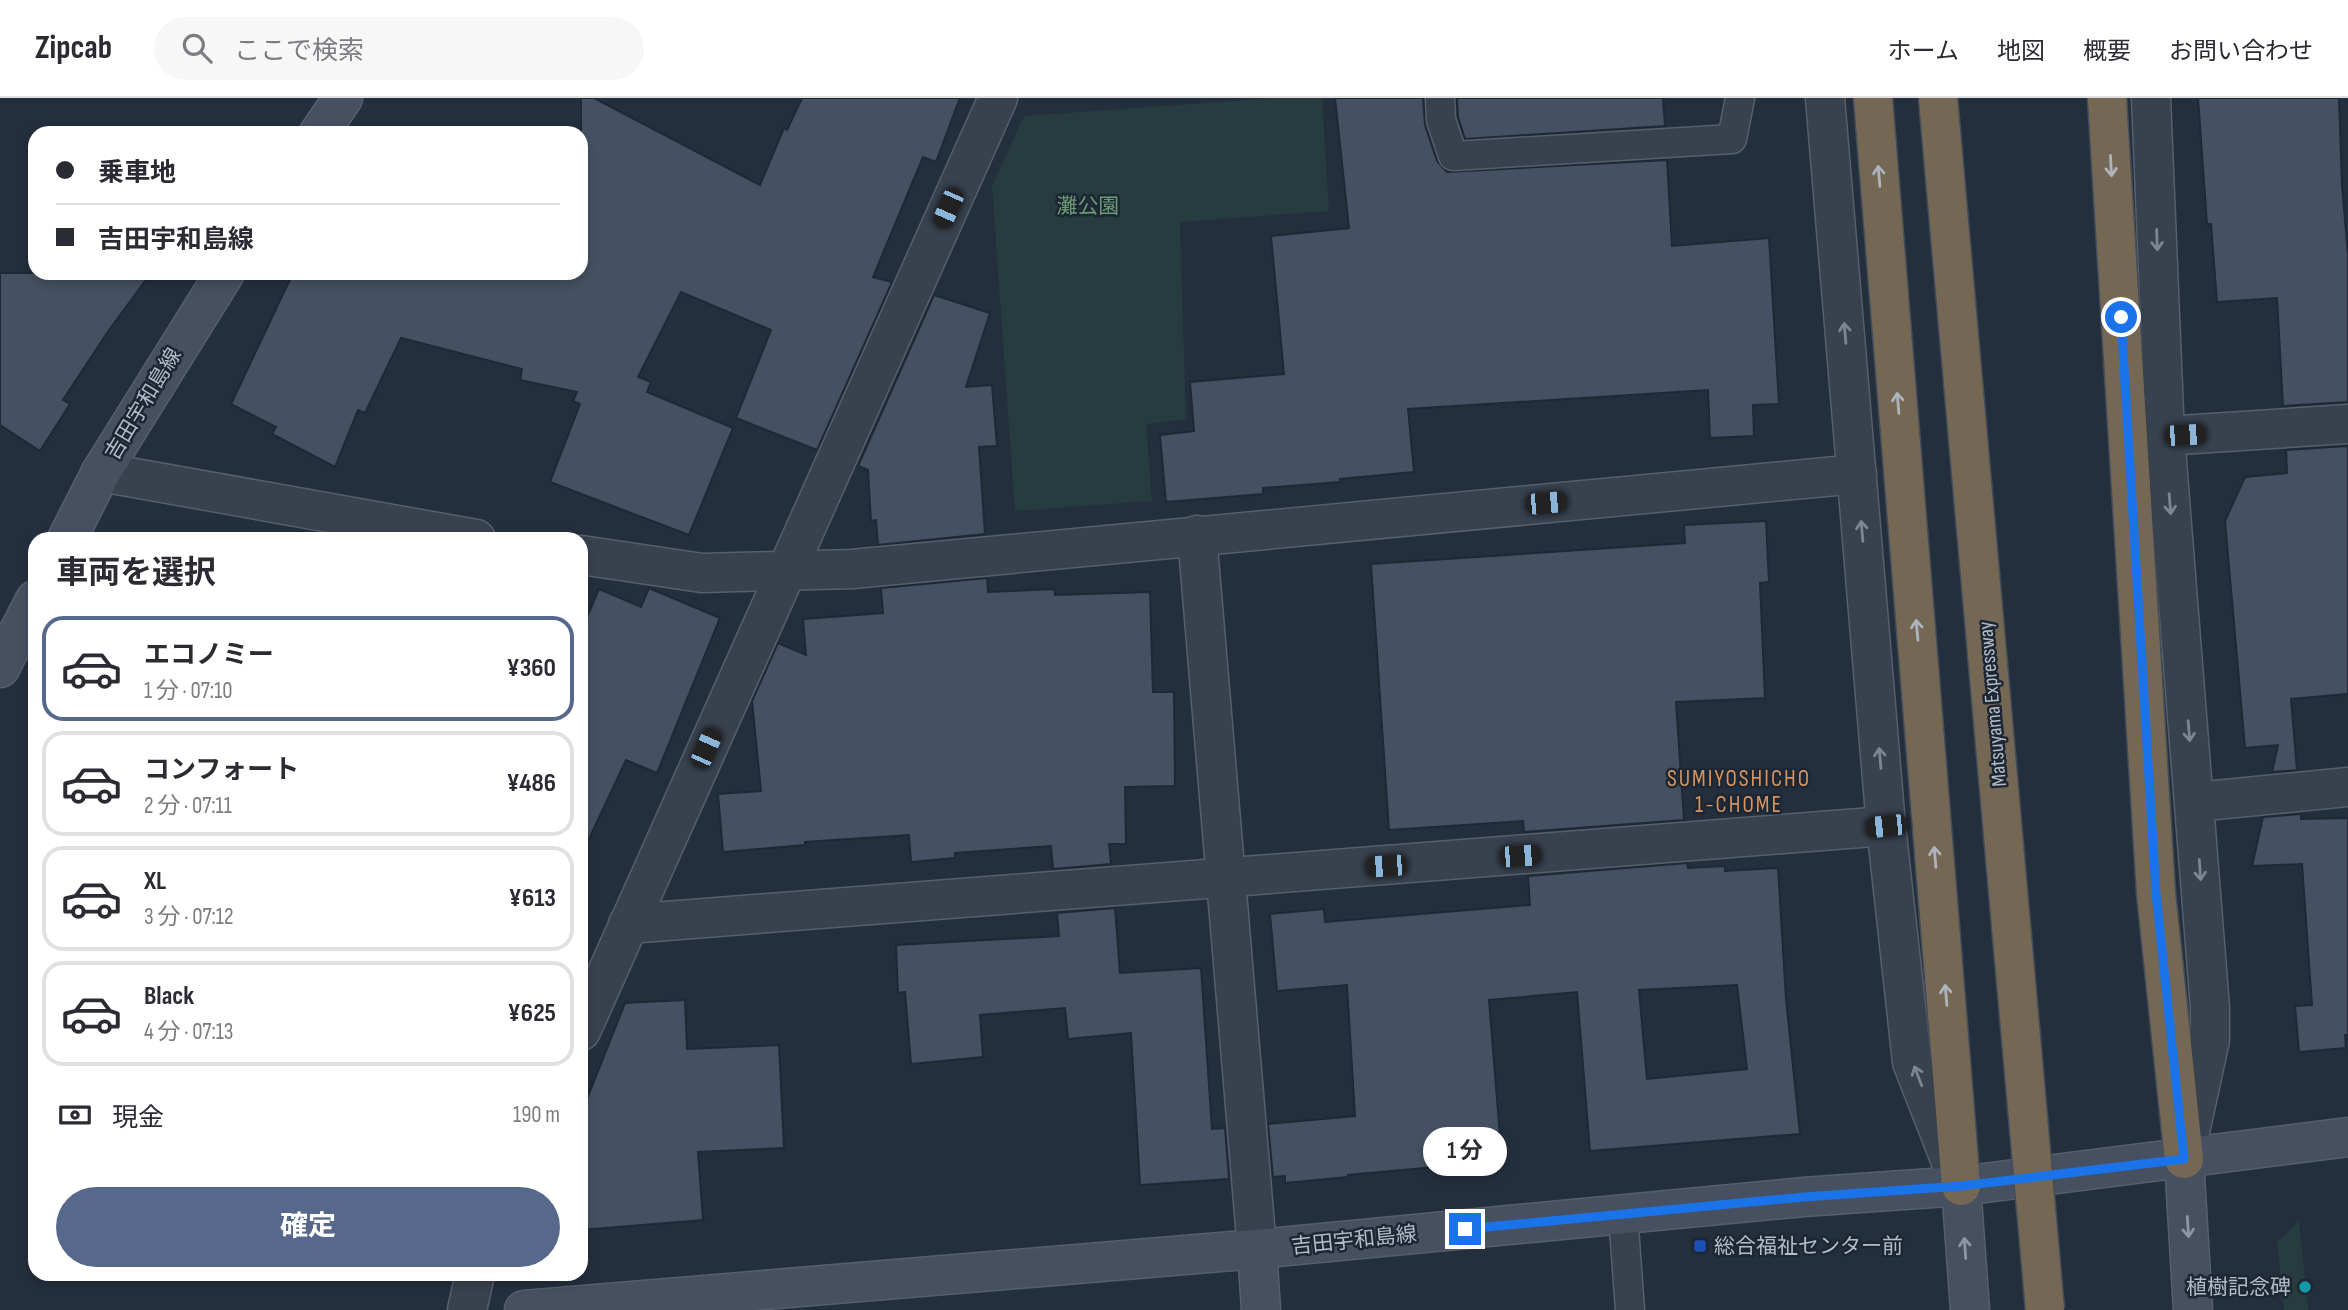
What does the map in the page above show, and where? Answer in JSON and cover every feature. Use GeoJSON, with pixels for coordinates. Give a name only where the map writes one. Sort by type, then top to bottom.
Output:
{"type":"FeatureCollection","features":[{"type":"Feature","properties":{"kind":"highway"},"geometry":{"type":"LineString","coordinates":[[1873,98],[1961,1186]]}},
{"type":"Feature","properties":{"kind":"highway","name":"Matsuyama Expressway"},"geometry":{"type":"LineString","coordinates":[[1938,98],[2045,1310]]}},
{"type":"Feature","properties":{"kind":"highway"},"geometry":{"type":"LineString","coordinates":[[2107,98],[2156,893],[2184,1159]]}},
{"type":"Feature","properties":{"kind":"main road"},"geometry":{"type":"LineString","coordinates":[[324,126],[343,98]]}},
{"type":"Feature","properties":{"kind":"main road","name":"吉田宇和島線"},"geometry":{"type":"LineString","coordinates":[[70,532],[101,472],[221,280]]}},
{"type":"Feature","properties":{"kind":"main road"},"geometry":{"type":"LineString","coordinates":[[0,668],[28,614]]}},
{"type":"Feature","properties":{"kind":"main road","name":"吉田宇和島線"},"geometry":{"type":"LineString","coordinates":[[524,1310],[1257,1249],[1804,1197],[1961,1186],[2348,1137]]}},
{"type":"Feature","properties":{"kind":"main road"},"geometry":{"type":"LineString","coordinates":[[2184,1159],[2193,1310]]}},
{"type":"Feature","properties":{"kind":"main road"},"geometry":{"type":"LineString","coordinates":[[1961,1186],[1970,1310]]}},
{"type":"Feature","properties":{"kind":"main road"},"geometry":{"type":"LineString","coordinates":[[1257,1249],[1261,1310]]}},
{"type":"Feature","properties":{"kind":"street"},"geometry":{"type":"LineString","coordinates":[[588,1015],[998,98]]}},
{"type":"Feature","properties":{"kind":"street"},"geometry":{"type":"LineString","coordinates":[[1825,98],[1886,826],[1912,1062],[1961,1186]]}},
{"type":"Feature","properties":{"kind":"street"},"geometry":{"type":"LineString","coordinates":[[2151,98],[2165,436],[2210,1008],[2210,1040],[2184,1159]]}},
{"type":"Feature","properties":{"kind":"street"},"geometry":{"type":"LineString","coordinates":[[2165,436],[2348,424]]}},
{"type":"Feature","properties":{"kind":"street"},"geometry":{"type":"LineString","coordinates":[[101,472],[427,532]]}},
{"type":"Feature","properties":{"kind":"street"},"geometry":{"type":"LineString","coordinates":[[588,556],[702,573],[866,568],[1857,474]]}},
{"type":"Feature","properties":{"kind":"street"},"geometry":{"type":"LineString","coordinates":[[1197,535],[1257,1249]]}},
{"type":"Feature","properties":{"kind":"street"},"geometry":{"type":"LineString","coordinates":[[2194,802],[2348,787]]}},
{"type":"Feature","properties":{"kind":"street"},"geometry":{"type":"LineString","coordinates":[[628,924],[1886,826]]}},
{"type":"Feature","properties":{"kind":"street"},"geometry":{"type":"LineString","coordinates":[[467,1310],[473,1281]]}},
{"type":"Feature","properties":{"kind":"lane"},"geometry":{"type":"LineString","coordinates":[[1440,98],[1441,120],[1453,156],[1732,139],[1740,98]]}},
{"type":"Feature","properties":{"kind":"lane"},"geometry":{"type":"LineString","coordinates":[[1623,1214],[1630,1310]]}},
{"type":"Feature","properties":{"kind":"green space","name":"灘公園"},"geometry":{"type":"Polygon","coordinates":[[[1275,98],[1322,98],[1329,211],[1180,222],[1186,419],[1146,424],[1152,501],[1015,511],[992,186],[1024,116],[1275,98]]]}},
{"type":"Feature","properties":{"kind":"green space"},"geometry":{"type":"Polygon","coordinates":[[[2299,1221],[2308,1310],[2284,1310],[2277,1242],[2299,1221]]]}},
{"type":"Feature","properties":{"kind":"building"},"geometry":{"type":"Polygon","coordinates":[[[581,98],[594,98],[760,185],[784,128],[787,130],[802,98],[960,98],[936,162],[923,157],[873,277],[892,282],[817,450],[736,418],[771,330],[681,292],[638,377],[651,382],[647,392],[733,428],[689,535],[550,482],[580,404],[573,401],[577,392],[520,380],[522,369],[401,338],[365,413],[358,410],[335,467],[272,434],[276,427],[231,404],[290,280],[588,280],[588,126],[581,126],[581,98]]]}},
{"type":"Feature","properties":{"kind":"building"},"geometry":{"type":"Polygon","coordinates":[[[1335,98],[1423,98],[1425,125],[1437,161],[1447,172],[1667,160],[1672,246],[1769,238],[1779,404],[1753,405],[1754,436],[1710,438],[1708,390],[1408,409],[1414,472],[1340,479],[1340,482],[1263,488],[1263,494],[1166,502],[1160,435],[1194,431],[1190,382],[1284,374],[1271,236],[1349,228],[1335,98]]]}},
{"type":"Feature","properties":{"kind":"building"},"geometry":{"type":"Polygon","coordinates":[[[1457,98],[1663,98],[1665,126],[1465,139],[1458,117],[1457,98]]]}},
{"type":"Feature","properties":{"kind":"building"},"geometry":{"type":"Polygon","coordinates":[[[2198,98],[2339,98],[2348,255],[2348,402],[2283,406],[2277,298],[2217,302],[2211,224],[2207,224],[2198,98]]]}},
{"type":"Feature","properties":{"kind":"building"},"geometry":{"type":"Polygon","coordinates":[[[0,273],[28,273],[28,280],[146,280],[63,400],[70,404],[40,451],[0,425],[0,273]]]}},
{"type":"Feature","properties":{"kind":"building"},"geometry":{"type":"Polygon","coordinates":[[[934,295],[990,313],[966,387],[992,385],[997,446],[979,447],[985,534],[878,545],[876,520],[871,521],[868,470],[858,466],[934,295]]]}},
{"type":"Feature","properties":{"kind":"building"},"geometry":{"type":"Polygon","coordinates":[[[2348,446],[2348,694],[2291,699],[2297,770],[2272,772],[2278,745],[2245,748],[2225,521],[2245,477],[2287,473],[2286,450],[2348,446]]]}},
{"type":"Feature","properties":{"kind":"building"},"geometry":{"type":"Polygon","coordinates":[[[1766,521],[1769,582],[1760,583],[1765,698],[1676,702],[1684,820],[1524,832],[1523,821],[1389,830],[1371,564],[1685,543],[1684,525],[1766,521]]]}},
{"type":"Feature","properties":{"kind":"building"},"geometry":{"type":"Polygon","coordinates":[[[987,578],[988,592],[1054,589],[1055,595],[1150,592],[1153,692],[1174,692],[1175,786],[1125,787],[1126,844],[1109,844],[1111,864],[1053,869],[1051,846],[955,853],[955,858],[911,862],[909,835],[805,842],[805,845],[723,852],[718,794],[761,791],[752,701],[778,643],[806,655],[803,619],[883,613],[881,588],[987,578]]]}},
{"type":"Feature","properties":{"kind":"building"},"geometry":{"type":"Polygon","coordinates":[[[649,588],[720,618],[657,773],[626,760],[588,841],[588,615],[599,589],[641,607],[649,588]]]}},
{"type":"Feature","properties":{"kind":"building"},"geometry":{"type":"Polygon","coordinates":[[[2301,814],[2301,819],[2348,818],[2346,1048],[2299,1052],[2295,1006],[2312,1005],[2302,864],[2252,866],[2263,817],[2301,814]]]}},
{"type":"Feature","properties":{"kind":"building"},"geometry":{"type":"Polygon","coordinates":[[[1687,863],[1688,868],[1725,866],[1725,871],[1778,868],[1786,999],[1800,1134],[1590,1151],[1577,992],[1489,1000],[1502,1161],[1285,1183],[1285,1176],[1273,1177],[1268,1124],[1355,1116],[1347,985],[1277,991],[1270,914],[1324,909],[1325,922],[1530,905],[1528,876],[1687,863]],[[1737,985],[1639,990],[1647,1079],[1747,1069],[1737,985]]]}},
{"type":"Feature","properties":{"kind":"building"},"geometry":{"type":"Polygon","coordinates":[[[1115,908],[1120,973],[1201,968],[1212,1129],[1225,1128],[1229,1179],[1140,1185],[1131,1033],[1068,1039],[1065,1008],[980,1015],[983,1057],[911,1064],[905,992],[898,993],[896,945],[1059,936],[1057,913],[1115,908]]]}},
{"type":"Feature","properties":{"kind":"building"},"geometry":{"type":"Polygon","coordinates":[[[685,1000],[687,1049],[779,1045],[784,1148],[698,1152],[703,1220],[588,1229],[588,1096],[625,1003],[685,1000]]]}},
{"type":"Feature","properties":{"kind":"place","name":"総合福祉センター前"},"geometry":{"type":"Point","coordinates":[1700,1246]}},
{"type":"Feature","properties":{"kind":"place","name":"植樹記念碑"},"geometry":{"type":"Point","coordinates":[2305,1287]}},
{"type":"Feature","properties":{"kind":"district","name":"SUMIYOSHICHO 1-CHOME"},"geometry":{"type":"Point","coordinates":[1739,791]}},
{"type":"Feature","properties":{"kind":"route"},"geometry":{"type":"LineString","coordinates":[[1465,1229],[1804,1197],[1961,1186],[2184,1159],[2156,893],[2121,317]]}}]}
